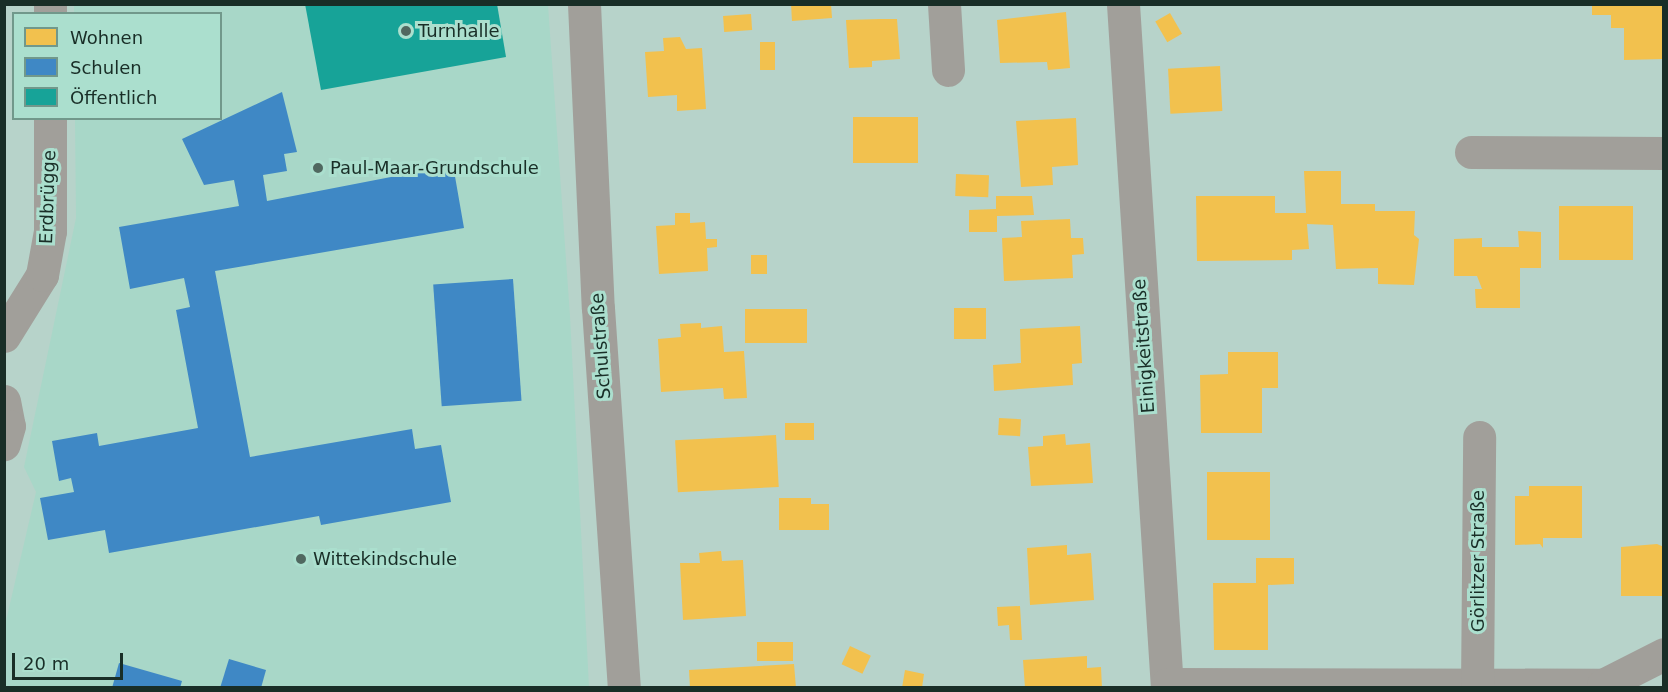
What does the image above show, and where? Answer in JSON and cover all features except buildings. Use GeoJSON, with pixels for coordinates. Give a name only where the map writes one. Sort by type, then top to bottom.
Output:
{"type":"FeatureCollection","features":[{"type":"Feature","properties":{"kind":"street","name":"Schulstraße"},"geometry":{"type":"LineString","coordinates":[[584,4],[598,308],[624,687]]}},
{"type":"Feature","properties":{"kind":"street"},"geometry":{"type":"LineString","coordinates":[[944,4],[948,70]]}},
{"type":"Feature","properties":{"kind":"street","name":"Einigkeitstraße"},"geometry":{"type":"LineString","coordinates":[[1123,4],[1167,686]]}},
{"type":"Feature","properties":{"kind":"street","name":"Erdbrügge"},"geometry":{"type":"LineString","coordinates":[[4,336],[15,302],[42,275],[50,231],[50,120]]}},
{"type":"Feature","properties":{"kind":"street"},"geometry":{"type":"LineString","coordinates":[[1471,152],[1664,153]]}},
{"type":"Feature","properties":{"kind":"street"},"geometry":{"type":"LineString","coordinates":[[4,401],[9,426],[4,444]]}},
{"type":"Feature","properties":{"kind":"street","name":"Görlitzer Straße"},"geometry":{"type":"LineString","coordinates":[[1477,686],[1479,437]]}},
{"type":"Feature","properties":{"kind":"street"},"geometry":{"type":"LineString","coordinates":[[1167,686],[1603,685],[1664,654]]}},
{"type":"Feature","properties":{"kind":"shaded area"},"geometry":{"type":"Polygon","coordinates":[[[74,5],[548,5],[570,316],[589,687],[5,688],[5,625],[36,492],[24,467],[76,218],[75,120],[222,120],[222,12],[74,12],[74,5]]]}},
{"type":"Feature","properties":{"kind":"place","name":"Turnhalle"},"geometry":{"type":"Point","coordinates":[406,31]}},
{"type":"Feature","properties":{"kind":"place","name":"Paul-Maar-Grundschule"},"geometry":{"type":"Point","coordinates":[318,168]}},
{"type":"Feature","properties":{"kind":"place","name":"Wittekindschule"},"geometry":{"type":"Point","coordinates":[301,559]}}]}
